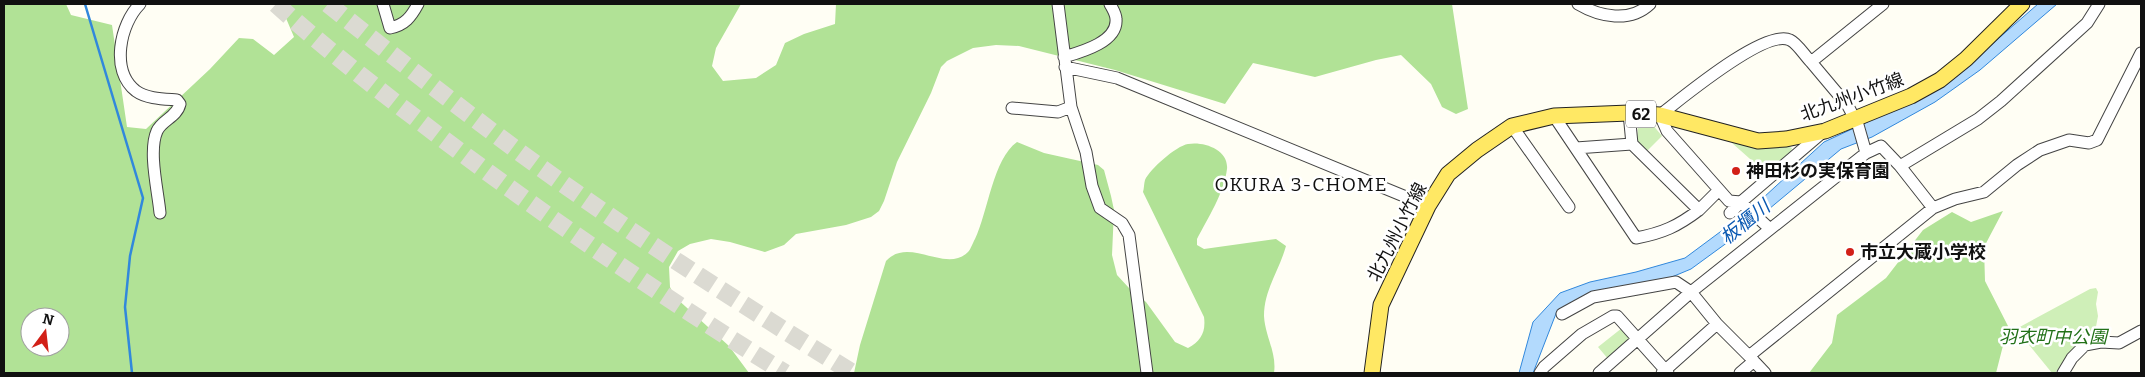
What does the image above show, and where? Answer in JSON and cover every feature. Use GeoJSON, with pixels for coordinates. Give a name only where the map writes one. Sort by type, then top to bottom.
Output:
{"type":"FeatureCollection","features":[{"type":"Feature","properties":{"kind":"main road","name":"北九州小竹線"},"geometry":{"type":"LineString","coordinates":[[1372,373],[1381,305],[1428,206],[1448,174],[1477,150],[1512,126],[1554,116],[1629,113],[1660,115],[1758,141],[1786,139],[1825,131],[1856,121],[1911,96],[1940,80],[1966,59],[2020,4]]}},
{"type":"Feature","properties":{"kind":"street"},"geometry":{"type":"LineString","coordinates":[[140,4],[131,12],[123,35],[121,59],[126,77],[137,91],[146,96],[177,100],[180,104],[178,111],[158,129],[153,146],[160,213]]}},
{"type":"Feature","properties":{"kind":"street"},"geometry":{"type":"LineString","coordinates":[[383,4],[390,28],[396,27],[410,19],[418,4]]}},
{"type":"Feature","properties":{"kind":"street"},"geometry":{"type":"LineString","coordinates":[[1058,4],[1070,107],[1086,152],[1092,186],[1100,208],[1122,223],[1129,236],[1147,373]]}},
{"type":"Feature","properties":{"kind":"street"},"geometry":{"type":"LineString","coordinates":[[1065,62],[1098,46],[1112,31],[1116,19],[1110,4]]}},
{"type":"Feature","properties":{"kind":"street"},"geometry":{"type":"LineString","coordinates":[[1578,4],[1588,9],[1615,16],[1638,13],[1650,4]]}},
{"type":"Feature","properties":{"kind":"street"},"geometry":{"type":"LineString","coordinates":[[1812,62],[1883,4]]}},
{"type":"Feature","properties":{"kind":"street"},"geometry":{"type":"LineString","coordinates":[[1900,166],[1978,119],[2001,101],[2087,23],[2099,4]]}},
{"type":"Feature","properties":{"kind":"street"},"geometry":{"type":"LineString","coordinates":[[1765,226],[1743,203],[1729,201],[1668,131],[1660,115],[1734,58],[1780,39],[1790,40],[1812,62],[1848,106],[1856,121],[1866,153]]}},
{"type":"Feature","properties":{"kind":"street"},"geometry":{"type":"LineString","coordinates":[[1740,373],[1752,358],[1933,208],[1955,199],[1984,192],[2040,150],[2056,143],[2069,140],[2089,143],[2097,140],[2141,53]]}},
{"type":"Feature","properties":{"kind":"street"},"geometry":{"type":"LineString","coordinates":[[1065,62],[1117,78],[1428,206]]}},
{"type":"Feature","properties":{"kind":"street"},"geometry":{"type":"LineString","coordinates":[[1012,108],[1058,112],[1070,107]]}},
{"type":"Feature","properties":{"kind":"street"},"geometry":{"type":"LineString","coordinates":[[1629,113],[1632,144],[1699,210]]}},
{"type":"Feature","properties":{"kind":"street"},"geometry":{"type":"LineString","coordinates":[[1554,116],[1636,238],[1655,234],[1679,225],[1699,210],[1719,190]]}},
{"type":"Feature","properties":{"kind":"street"},"geometry":{"type":"LineString","coordinates":[[1512,126],[1569,208]]}},
{"type":"Feature","properties":{"kind":"street"},"geometry":{"type":"LineString","coordinates":[[1730,213],[1825,131]]}},
{"type":"Feature","properties":{"kind":"street"},"geometry":{"type":"LineString","coordinates":[[1576,148],[1632,144]]}},
{"type":"Feature","properties":{"kind":"street"},"geometry":{"type":"LineString","coordinates":[[1599,373],[1765,226],[1866,153],[1880,146],[1900,166],[1933,208]]}},
{"type":"Feature","properties":{"kind":"street"},"geometry":{"type":"LineString","coordinates":[[1562,314],[1593,297],[1676,282],[1691,292],[1717,324],[1765,373]]}},
{"type":"Feature","properties":{"kind":"street"},"geometry":{"type":"LineString","coordinates":[[1540,373],[1544,367],[1582,334],[1613,316],[1617,316],[1665,372],[1717,324]]}},
{"type":"Feature","properties":{"kind":"street"},"geometry":{"type":"LineString","coordinates":[[2063,373],[2072,358],[2085,345],[2101,342],[2119,344],[2141,331]]}},
{"type":"Feature","properties":{"kind":"green space"},"geometry":{"type":"Polygon","coordinates":[[[4,4],[66,4],[71,15],[112,25],[127,127],[146,129],[210,69],[239,38],[253,39],[274,55],[294,37],[280,4],[741,4],[716,48],[712,66],[723,81],[756,78],[776,65],[785,43],[804,34],[835,24],[836,4],[1452,4],[1468,109],[1456,114],[1442,107],[1431,84],[1401,55],[1315,77],[1253,63],[1225,104],[1115,70],[1019,46],[996,45],[973,48],[947,61],[941,67],[931,93],[897,162],[884,201],[879,211],[871,217],[846,225],[796,234],[784,245],[765,252],[730,242],[711,239],[690,244],[678,251],[669,267],[670,287],[675,297],[729,346],[749,373],[4,373],[4,4]]]}},
{"type":"Feature","properties":{"kind":"green space"},"geometry":{"type":"Polygon","coordinates":[[[1652,124],[1662,136],[1646,152],[1637,143],[1638,125],[1652,124]]]}},
{"type":"Feature","properties":{"kind":"green space"},"geometry":{"type":"Polygon","coordinates":[[[1017,142],[1044,153],[1098,165],[1104,170],[1114,210],[1112,255],[1117,275],[1146,302],[1175,342],[1188,348],[1202,336],[1204,317],[1143,192],[1144,183],[1148,175],[1158,164],[1170,153],[1183,146],[1194,143],[1201,144],[1220,152],[1227,162],[1223,187],[1197,239],[1197,245],[1204,249],[1276,239],[1286,246],[1266,298],[1264,316],[1274,358],[1274,373],[854,373],[860,345],[886,261],[895,254],[905,252],[949,259],[959,258],[968,252],[980,228],[1002,161],[1017,142]]]}},
{"type":"Feature","properties":{"kind":"green space"},"geometry":{"type":"Polygon","coordinates":[[[1732,143],[1765,147],[1787,146],[1792,148],[1767,174],[1732,143]]]}},
{"type":"Feature","properties":{"kind":"green space"},"geometry":{"type":"Polygon","coordinates":[[[2003,211],[1984,247],[1985,281],[2008,326],[1996,373],[1809,373],[1832,343],[1837,315],[1886,278],[1923,230],[1952,212],[1971,222],[2003,211]]]}},
{"type":"Feature","properties":{"kind":"green space","name":"羽衣町中公園"},"geometry":{"type":"Polygon","coordinates":[[[2096,288],[2098,292],[2096,304],[2098,316],[2095,332],[2088,338],[2079,341],[2055,373],[2052,373],[2016,329],[2090,289],[2096,288]]]}},
{"type":"Feature","properties":{"kind":"green space"},"geometry":{"type":"Polygon","coordinates":[[[1622,328],[1632,339],[1609,360],[1598,347],[1622,328]]]}},
{"type":"Feature","properties":{"kind":"water","name":"板櫃川"},"geometry":{"type":"Polygon","coordinates":[[[2038,4],[2057,4],[1980,70],[1935,102],[1872,137],[1841,149],[1739,234],[1691,269],[1667,279],[1557,311],[1533,373],[1519,373],[1533,322],[1560,293],[1590,282],[1636,272],[1685,258],[1751,209],[1824,142],[1919,98],[1961,71],[2038,4]]]}},
{"type":"Feature","properties":{"kind":"waterway"},"geometry":{"type":"LineString","coordinates":[[85,4],[143,198],[130,256],[125,307],[132,373]]}},
{"type":"Feature","properties":{"kind":"tunnel"},"geometry":{"type":"LineString","coordinates":[[276,4],[317,40],[382,92],[529,203],[656,290],[785,373]]}},
{"type":"Feature","properties":{"kind":"tunnel"},"geometry":{"type":"LineString","coordinates":[[328,4],[458,106],[575,192],[693,272],[853,373]]}},
{"type":"Feature","properties":{"kind":"place","name":"神田杉の実保育園"},"geometry":{"type":"Point","coordinates":[1736,171]}},
{"type":"Feature","properties":{"kind":"place","name":"市立大蔵小学校"},"geometry":{"type":"Point","coordinates":[1850,252]}},
{"type":"Feature","properties":{"kind":"district","name":"OKURA 3-CHOME"},"geometry":{"type":"Point","coordinates":[1301,184]}}]}
